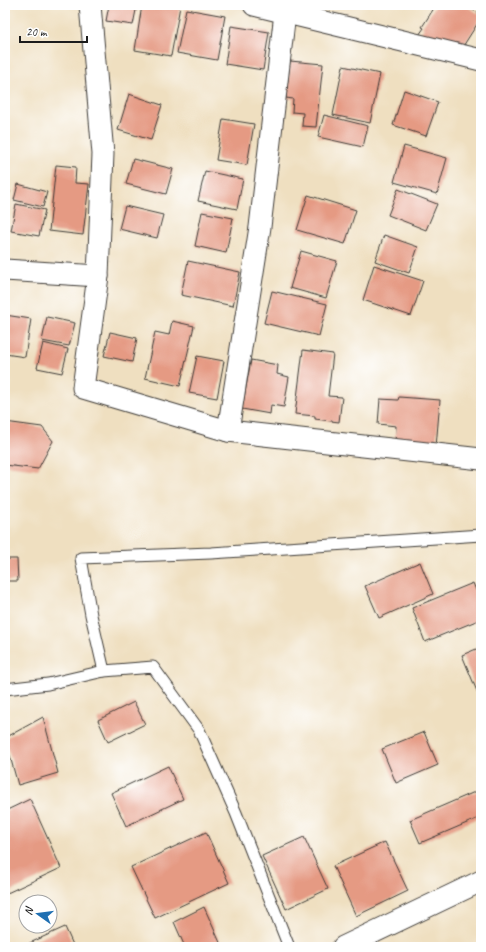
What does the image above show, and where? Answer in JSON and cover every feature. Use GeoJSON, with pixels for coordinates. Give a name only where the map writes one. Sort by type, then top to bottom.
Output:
{"type":"FeatureCollection","features":[{"type":"Feature","properties":{"kind":"street"},"geometry":{"type":"LineString","coordinates":[[90,5],[103,154],[98,276],[83,388],[228,431],[481,459]]}},
{"type":"Feature","properties":{"kind":"street"},"geometry":{"type":"LineString","coordinates":[[254,5],[481,60]]}},
{"type":"Feature","properties":{"kind":"street"},"geometry":{"type":"LineString","coordinates":[[228,431],[260,227],[286,13]]}},
{"type":"Feature","properties":{"kind":"street"},"geometry":{"type":"LineString","coordinates":[[5,270],[98,276]]}},
{"type":"Feature","properties":{"kind":"street"},"geometry":{"type":"LineString","coordinates":[[343,947],[365,942],[481,881]]}},
{"type":"Feature","properties":{"kind":"lane"},"geometry":{"type":"LineString","coordinates":[[104,671],[91,615],[81,558],[211,553],[481,535]]}},
{"type":"Feature","properties":{"kind":"lane"},"geometry":{"type":"LineString","coordinates":[[5,689],[48,684],[104,671],[153,667],[199,730],[236,813],[289,947]]}},
{"type":"Feature","properties":{"kind":"building"},"geometry":{"type":"Polygon","coordinates":[[[109,5],[137,5],[133,25],[106,21],[109,5]]]}},
{"type":"Feature","properties":{"kind":"building"},"geometry":{"type":"Polygon","coordinates":[[[142,5],[180,6],[171,56],[135,50],[142,5]]]}},
{"type":"Feature","properties":{"kind":"building"},"geometry":{"type":"Polygon","coordinates":[[[436,5],[465,5],[481,15],[481,18],[460,51],[419,35],[424,28],[422,27],[436,5]]]}},
{"type":"Feature","properties":{"kind":"building"},"geometry":{"type":"Polygon","coordinates":[[[186,9],[225,16],[217,60],[177,53],[186,9]]]}},
{"type":"Feature","properties":{"kind":"building"},"geometry":{"type":"Polygon","coordinates":[[[231,26],[269,32],[263,70],[225,64],[231,26]]]}},
{"type":"Feature","properties":{"kind":"building"},"geometry":{"type":"Polygon","coordinates":[[[290,61],[323,64],[316,127],[302,126],[303,113],[292,112],[293,99],[286,98],[290,61]]]}},
{"type":"Feature","properties":{"kind":"building"},"geometry":{"type":"Polygon","coordinates":[[[343,66],[380,74],[370,123],[333,115],[343,66]]]}},
{"type":"Feature","properties":{"kind":"building"},"geometry":{"type":"Polygon","coordinates":[[[404,90],[438,102],[426,136],[393,125],[404,90]]]}},
{"type":"Feature","properties":{"kind":"building"},"geometry":{"type":"Polygon","coordinates":[[[129,94],[162,105],[151,140],[118,130],[129,94]]]}},
{"type":"Feature","properties":{"kind":"building"},"geometry":{"type":"Polygon","coordinates":[[[324,115],[368,126],[363,147],[318,137],[324,115]]]}},
{"type":"Feature","properties":{"kind":"building"},"geometry":{"type":"Polygon","coordinates":[[[223,119],[254,124],[247,165],[216,160],[223,119]]]}},
{"type":"Feature","properties":{"kind":"building"},"geometry":{"type":"Polygon","coordinates":[[[404,146],[447,158],[437,194],[394,182],[404,146]]]}},
{"type":"Feature","properties":{"kind":"building"},"geometry":{"type":"Polygon","coordinates":[[[133,159],[173,169],[166,194],[126,184],[133,159]]]}},
{"type":"Feature","properties":{"kind":"building"},"geometry":{"type":"Polygon","coordinates":[[[56,165],[76,167],[75,183],[89,184],[83,235],[49,231],[56,165]]]}},
{"type":"Feature","properties":{"kind":"building"},"geometry":{"type":"Polygon","coordinates":[[[205,171],[243,179],[237,209],[198,201],[205,171]]]}},
{"type":"Feature","properties":{"kind":"building"},"geometry":{"type":"Polygon","coordinates":[[[18,184],[47,192],[43,207],[14,200],[18,184]]]}},
{"type":"Feature","properties":{"kind":"building"},"geometry":{"type":"Polygon","coordinates":[[[398,189],[437,204],[426,230],[388,215],[398,189]]]}},
{"type":"Feature","properties":{"kind":"building"},"geometry":{"type":"Polygon","coordinates":[[[5,190],[10,191],[6,215],[5,215],[5,190]]]}},
{"type":"Feature","properties":{"kind":"building"},"geometry":{"type":"Polygon","coordinates":[[[308,195],[356,210],[345,244],[297,230],[308,195]]]}},
{"type":"Feature","properties":{"kind":"building"},"geometry":{"type":"Polygon","coordinates":[[[16,204],[45,210],[39,236],[11,231],[16,204]]]}},
{"type":"Feature","properties":{"kind":"building"},"geometry":{"type":"Polygon","coordinates":[[[125,206],[163,215],[157,238],[119,229],[125,206]]]}},
{"type":"Feature","properties":{"kind":"building"},"geometry":{"type":"Polygon","coordinates":[[[202,212],[233,218],[226,253],[195,246],[202,212]]]}},
{"type":"Feature","properties":{"kind":"building"},"geometry":{"type":"Polygon","coordinates":[[[384,235],[418,247],[409,273],[375,261],[384,235]]]}},
{"type":"Feature","properties":{"kind":"building"},"geometry":{"type":"Polygon","coordinates":[[[301,251],[337,261],[326,298],[290,288],[301,251]]]}},
{"type":"Feature","properties":{"kind":"building"},"geometry":{"type":"Polygon","coordinates":[[[188,261],[240,272],[233,306],[181,295],[188,261]]]}},
{"type":"Feature","properties":{"kind":"building"},"geometry":{"type":"Polygon","coordinates":[[[374,265],[423,281],[411,316],[363,300],[374,265]]]}},
{"type":"Feature","properties":{"kind":"building"},"geometry":{"type":"Polygon","coordinates":[[[272,291],[327,304],[319,336],[264,323],[272,291]]]}},
{"type":"Feature","properties":{"kind":"building"},"geometry":{"type":"Polygon","coordinates":[[[5,315],[31,319],[25,357],[5,354],[5,315]]]}},
{"type":"Feature","properties":{"kind":"building"},"geometry":{"type":"Polygon","coordinates":[[[47,317],[75,323],[69,346],[42,341],[47,317]]]}},
{"type":"Feature","properties":{"kind":"building"},"geometry":{"type":"Polygon","coordinates":[[[172,321],[194,326],[180,386],[145,378],[155,332],[169,335],[172,321]]]}},
{"type":"Feature","properties":{"kind":"building"},"geometry":{"type":"Polygon","coordinates":[[[110,332],[137,338],[132,362],[104,356],[110,332]]]}},
{"type":"Feature","properties":{"kind":"building"},"geometry":{"type":"Polygon","coordinates":[[[43,343],[68,349],[62,373],[37,368],[43,343]]]}},
{"type":"Feature","properties":{"kind":"building"},"geometry":{"type":"Polygon","coordinates":[[[303,350],[333,354],[328,396],[342,397],[339,422],[315,419],[315,416],[295,414],[303,350]]]}},
{"type":"Feature","properties":{"kind":"building"},"geometry":{"type":"Polygon","coordinates":[[[197,356],[224,361],[217,398],[189,393],[197,356]]]}},
{"type":"Feature","properties":{"kind":"building"},"geometry":{"type":"Polygon","coordinates":[[[251,360],[278,365],[277,374],[289,377],[284,407],[271,405],[270,414],[242,409],[251,360]]]}},
{"type":"Feature","properties":{"kind":"building"},"geometry":{"type":"Polygon","coordinates":[[[399,397],[440,400],[436,447],[395,443],[396,426],[378,424],[380,399],[398,400],[399,397]]]}},
{"type":"Feature","properties":{"kind":"building"},"geometry":{"type":"Polygon","coordinates":[[[5,422],[42,427],[53,441],[38,469],[5,465],[5,422]]]}},
{"type":"Feature","properties":{"kind":"building"},"geometry":{"type":"Polygon","coordinates":[[[5,559],[17,559],[18,581],[5,581],[5,559]]]}},
{"type":"Feature","properties":{"kind":"building"},"geometry":{"type":"Polygon","coordinates":[[[420,562],[433,594],[379,618],[365,586],[420,562]]]}},
{"type":"Feature","properties":{"kind":"building"},"geometry":{"type":"Polygon","coordinates":[[[473,583],[481,602],[481,619],[425,642],[412,608],[473,583]]]}},
{"type":"Feature","properties":{"kind":"building"},"geometry":{"type":"Polygon","coordinates":[[[481,647],[481,701],[462,655],[481,647]]]}},
{"type":"Feature","properties":{"kind":"building"},"geometry":{"type":"Polygon","coordinates":[[[134,702],[145,724],[108,742],[98,720],[134,702]]]}},
{"type":"Feature","properties":{"kind":"building"},"geometry":{"type":"Polygon","coordinates":[[[43,717],[58,773],[18,785],[5,738],[43,717]]]}},
{"type":"Feature","properties":{"kind":"building"},"geometry":{"type":"Polygon","coordinates":[[[424,732],[438,765],[396,783],[382,749],[424,732]]]}},
{"type":"Feature","properties":{"kind":"building"},"geometry":{"type":"Polygon","coordinates":[[[168,766],[183,799],[126,826],[111,793],[168,766]]]}},
{"type":"Feature","properties":{"kind":"building"},"geometry":{"type":"Polygon","coordinates":[[[477,791],[481,801],[481,817],[420,843],[410,820],[477,791]]]}},
{"type":"Feature","properties":{"kind":"building"},"geometry":{"type":"Polygon","coordinates":[[[30,799],[61,868],[5,894],[5,811],[30,799]]]}},
{"type":"Feature","properties":{"kind":"building"},"geometry":{"type":"Polygon","coordinates":[[[206,832],[229,883],[155,918],[131,867],[206,832]]]}},
{"type":"Feature","properties":{"kind":"building"},"geometry":{"type":"Polygon","coordinates":[[[304,837],[328,889],[286,909],[262,856],[304,837]]]}},
{"type":"Feature","properties":{"kind":"building"},"geometry":{"type":"Polygon","coordinates":[[[385,842],[408,891],[356,916],[333,866],[385,842]]]}},
{"type":"Feature","properties":{"kind":"building"},"geometry":{"type":"Polygon","coordinates":[[[204,907],[222,947],[185,947],[174,922],[204,907]]]}},
{"type":"Feature","properties":{"kind":"building"},"geometry":{"type":"Polygon","coordinates":[[[65,927],[74,947],[21,947],[50,934],[58,934],[58,930],[65,927]]]}}]}
